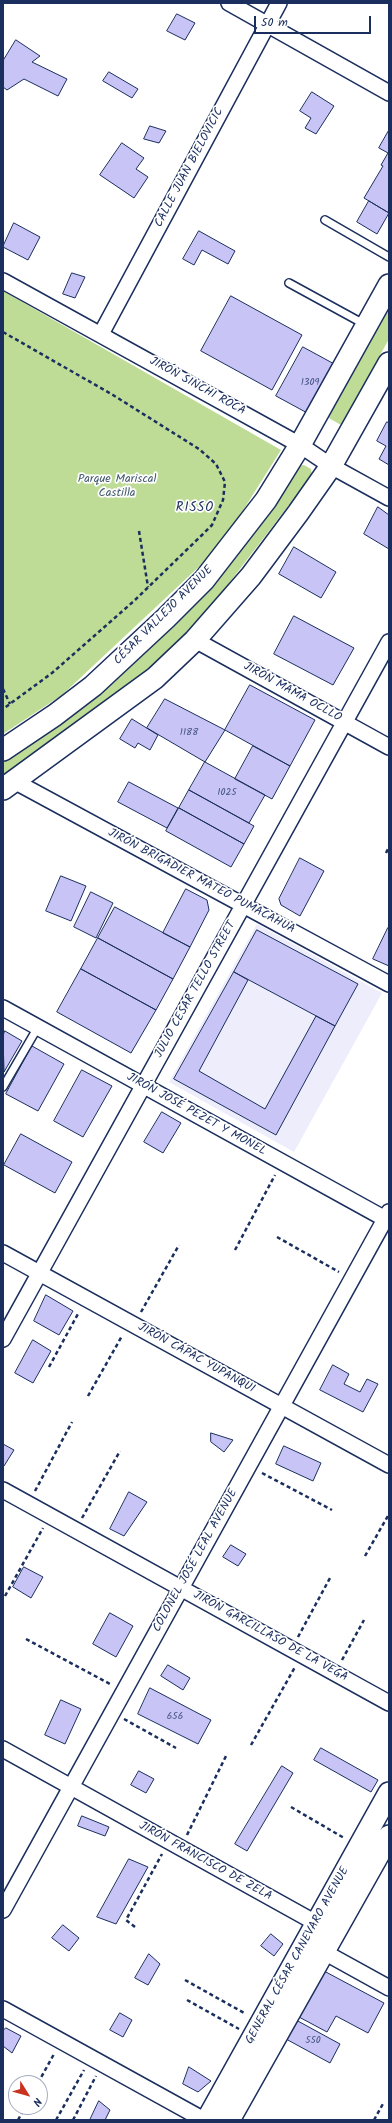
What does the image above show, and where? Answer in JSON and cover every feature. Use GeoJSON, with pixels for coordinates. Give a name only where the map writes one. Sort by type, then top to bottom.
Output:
{"type":"FeatureCollection","features":[{"type":"Feature","properties":{"kind":"main road","name":"CÉSAR VALLEJO AVENUE"},"geometry":{"type":"LineString","coordinates":[[3,750],[55,715],[93,686],[166,618],[204,580],[266,500],[300,445],[389,285]]}},
{"type":"Feature","properties":{"kind":"main road"},"geometry":{"type":"LineString","coordinates":[[8,785],[149,683],[195,640],[251,576],[331,466],[389,363]]}},
{"type":"Feature","properties":{"kind":"main road","name":"GENERAL CÉSAR CANEVARO AVENUE"},"geometry":{"type":"LineString","coordinates":[[207,2120],[389,1793]]}},
{"type":"Feature","properties":{"kind":"main road","name":"GENERAL CÉSAR CANEVARO AVENUE"},"geometry":{"type":"LineString","coordinates":[[229,2120],[389,1836]]}},
{"type":"Feature","properties":{"kind":"street"},"geometry":{"type":"LineString","coordinates":[[229,3],[389,93]]}},
{"type":"Feature","properties":{"kind":"street","name":"CALLE JUAN BIELOVICIC"},"geometry":{"type":"LineString","coordinates":[[101,334],[279,3]]}},
{"type":"Feature","properties":{"kind":"street","name":"JIRÓN SINCHI ROCA"},"geometry":{"type":"LineString","coordinates":[[3,281],[300,445],[331,466],[389,498]]}},
{"type":"Feature","properties":{"kind":"street","name":"JIRÓN MAMA OCLLO"},"geometry":{"type":"LineString","coordinates":[[195,640],[389,747]]}},
{"type":"Feature","properties":{"kind":"street","name":"JULIO CESAR TELLO STREET"},"geometry":{"type":"LineString","coordinates":[[3,1339],[389,642]]}},
{"type":"Feature","properties":{"kind":"street","name":"JIRÓN BRIGADIER MATEO PUMACAHUA"},"geometry":{"type":"LineString","coordinates":[[8,785],[243,905],[389,984]]}},
{"type":"Feature","properties":{"kind":"street","name":"JIRÓN JOSÉ PEZET Y MONEL"},"geometry":{"type":"LineString","coordinates":[[3,1008],[282,1162],[388,1217]]}},
{"type":"Feature","properties":{"kind":"street","name":"COLONEL JOSÉ LEAL AVENUE"},"geometry":{"type":"LineString","coordinates":[[3,1910],[388,1217]]}},
{"type":"Feature","properties":{"kind":"street","name":"JIRÓN CÁPAC YUPANQUI"},"geometry":{"type":"LineString","coordinates":[[3,1253],[389,1465]]}},
{"type":"Feature","properties":{"kind":"street","name":"JIRÓN GARCILLASO DE LA VEGA"},"geometry":{"type":"LineString","coordinates":[[3,1490],[389,1703]]}},
{"type":"Feature","properties":{"kind":"street","name":"JIRÓN FRANCISCO DE ZELA"},"geometry":{"type":"LineString","coordinates":[[3,1749],[316,1923]]}},
{"type":"Feature","properties":{"kind":"street"},"geometry":{"type":"LineString","coordinates":[[316,1923],[324,1952],[389,1988]]}},
{"type":"Feature","properties":{"kind":"street"},"geometry":{"type":"LineString","coordinates":[[3,2009],[204,2120]]}},
{"type":"Feature","properties":{"kind":"lane"},"geometry":{"type":"LineString","coordinates":[[325,220],[389,257]]}},
{"type":"Feature","properties":{"kind":"lane"},"geometry":{"type":"LineString","coordinates":[[289,283],[366,326]]}},
{"type":"Feature","properties":{"kind":"lane"},"geometry":{"type":"LineString","coordinates":[[3,1087],[38,1027]]}},
{"type":"Feature","properties":{"kind":"path"},"geometry":{"type":"LineString","coordinates":[[3,332],[113,395],[199,449],[216,464],[225,482],[223,500],[212,525],[148,588],[52,674],[3,709]]}},
{"type":"Feature","properties":{"kind":"path"},"geometry":{"type":"LineString","coordinates":[[139,531],[148,588]]}},
{"type":"Feature","properties":{"kind":"path"},"geometry":{"type":"LineString","coordinates":[[3,689],[10,704]]}},
{"type":"Feature","properties":{"kind":"path"},"geometry":{"type":"LineString","coordinates":[[386,853],[389,847]]}},
{"type":"Feature","properties":{"kind":"path"},"geometry":{"type":"LineString","coordinates":[[235,1250],[282,1162]]}},
{"type":"Feature","properties":{"kind":"path"},"geometry":{"type":"LineString","coordinates":[[277,1237],[352,1280]]}},
{"type":"Feature","properties":{"kind":"path"},"geometry":{"type":"LineString","coordinates":[[88,1396],[179,1245]]}},
{"type":"Feature","properties":{"kind":"path"},"geometry":{"type":"LineString","coordinates":[[49,1367],[86,1299]]}},
{"type":"Feature","properties":{"kind":"path"},"geometry":{"type":"LineString","coordinates":[[28,1504],[72,1422]]}},
{"type":"Feature","properties":{"kind":"path"},"geometry":{"type":"LineString","coordinates":[[76,1530],[120,1451]]}},
{"type":"Feature","properties":{"kind":"path"},"geometry":{"type":"LineString","coordinates":[[249,1466],[332,1510]]}},
{"type":"Feature","properties":{"kind":"path"},"geometry":{"type":"LineString","coordinates":[[365,1556],[389,1514]]}},
{"type":"Feature","properties":{"kind":"path"},"geometry":{"type":"LineString","coordinates":[[5,1596],[50,1516]]}},
{"type":"Feature","properties":{"kind":"path"},"geometry":{"type":"LineString","coordinates":[[251,1745],[330,1578]]}},
{"type":"Feature","properties":{"kind":"path"},"geometry":{"type":"LineString","coordinates":[[335,1673],[364,1620]]}},
{"type":"Feature","properties":{"kind":"path"},"geometry":{"type":"LineString","coordinates":[[26,1640],[124,1691]]}},
{"type":"Feature","properties":{"kind":"path"},"geometry":{"type":"LineString","coordinates":[[112,1713],[176,1748]]}},
{"type":"Feature","properties":{"kind":"path"},"geometry":{"type":"LineString","coordinates":[[136,1927],[126,1920],[174,1844],[226,1756]]}},
{"type":"Feature","properties":{"kind":"path"},"geometry":{"type":"LineString","coordinates":[[291,1807],[359,1846]]}},
{"type":"Feature","properties":{"kind":"path"},"geometry":{"type":"LineString","coordinates":[[185,1980],[257,2030]]}},
{"type":"Feature","properties":{"kind":"path"},"geometry":{"type":"LineString","coordinates":[[187,2000],[257,2030]]}},
{"type":"Feature","properties":{"kind":"path"},"geometry":{"type":"LineString","coordinates":[[42,2075],[61,2041]]}},
{"type":"Feature","properties":{"kind":"path"},"geometry":{"type":"LineString","coordinates":[[56,2120],[96,2061]]}},
{"type":"Feature","properties":{"kind":"path"},"geometry":{"type":"LineString","coordinates":[[73,2120],[96,2061]]}},
{"type":"Feature","properties":{"kind":"path"},"geometry":{"type":"LineString","coordinates":[[374,2120],[384,2102]]}},
{"type":"Feature","properties":{"kind":"shaded area"},"geometry":{"type":"Polygon","coordinates":[[[257,924],[382,993],[294,1152],[169,1082],[257,924]]]}},
{"type":"Feature","properties":{"kind":"green space","name":"Parque Mariscal Castilla"},"geometry":{"type":"Polygon","coordinates":[[[3,291],[281,450],[220,547],[62,695],[3,734],[3,291]]]}},
{"type":"Feature","properties":{"kind":"green space"},"geometry":{"type":"Polygon","coordinates":[[[389,305],[389,339],[341,425],[327,417],[389,305]]]}},
{"type":"Feature","properties":{"kind":"green space"},"geometry":{"type":"Polygon","coordinates":[[[304,465],[311,469],[312,475],[193,630],[114,702],[3,776],[3,761],[97,690],[297,466],[304,465]]]}},
{"type":"Feature","properties":{"kind":"building"},"geometry":{"type":"Polygon","coordinates":[[[177,14],[195,23],[185,40],[167,31],[177,14]]]}},
{"type":"Feature","properties":{"kind":"building"},"geometry":{"type":"Polygon","coordinates":[[[16,40],[40,56],[32,62],[67,79],[58,96],[24,79],[7,90],[3,87],[3,61],[16,40]]]}},
{"type":"Feature","properties":{"kind":"building"},"geometry":{"type":"Polygon","coordinates":[[[109,72],[138,89],[132,98],[103,81],[109,72]]]}},
{"type":"Feature","properties":{"kind":"building"},"geometry":{"type":"Polygon","coordinates":[[[312,92],[334,106],[316,134],[305,128],[311,118],[300,111],[312,92]]]}},
{"type":"Feature","properties":{"kind":"building"},"geometry":{"type":"Polygon","coordinates":[[[150,126],[166,131],[159,143],[144,139],[150,126]]]}},
{"type":"Feature","properties":{"kind":"building"},"geometry":{"type":"Polygon","coordinates":[[[389,130],[389,213],[364,198],[383,166],[381,165],[388,153],[379,148],[389,130]]]}},
{"type":"Feature","properties":{"kind":"building"},"geometry":{"type":"Polygon","coordinates":[[[122,143],[144,158],[136,169],[148,177],[134,198],[100,175],[122,143]]]}},
{"type":"Feature","properties":{"kind":"building"},"geometry":{"type":"Polygon","coordinates":[[[369,201],[389,213],[377,234],[357,222],[369,201]]]}},
{"type":"Feature","properties":{"kind":"building"},"geometry":{"type":"Polygon","coordinates":[[[14,223],[40,237],[28,260],[3,247],[14,223]]]}},
{"type":"Feature","properties":{"kind":"building"},"geometry":{"type":"Polygon","coordinates":[[[199,231],[235,251],[228,264],[202,250],[194,265],[183,259],[199,231]]]}},
{"type":"Feature","properties":{"kind":"building"},"geometry":{"type":"Polygon","coordinates":[[[72,273],[85,277],[75,298],[63,294],[72,273]]]}},
{"type":"Feature","properties":{"kind":"building"},"geometry":{"type":"Polygon","coordinates":[[[231,296],[302,335],[272,390],[201,351],[231,296]]]}},
{"type":"Feature","properties":{"kind":"building"},"geometry":{"type":"Polygon","coordinates":[[[303,347],[338,366],[311,415],[276,396],[303,347]]]}},
{"type":"Feature","properties":{"kind":"building"},"geometry":{"type":"Polygon","coordinates":[[[387,422],[389,423],[389,465],[379,459],[386,446],[377,441],[387,422]]]}},
{"type":"Feature","properties":{"kind":"building"},"geometry":{"type":"Polygon","coordinates":[[[378,507],[389,515],[389,549],[364,534],[378,507]]]}},
{"type":"Feature","properties":{"kind":"building"},"geometry":{"type":"Polygon","coordinates":[[[294,547],[336,572],[321,598],[279,574],[294,547]]]}},
{"type":"Feature","properties":{"kind":"building"},"geometry":{"type":"Polygon","coordinates":[[[294,616],[354,648],[333,685],[274,654],[294,616]]]}},
{"type":"Feature","properties":{"kind":"building"},"geometry":{"type":"Polygon","coordinates":[[[250,685],[315,720],[290,766],[225,730],[250,685]]]}},
{"type":"Feature","properties":{"kind":"building"},"geometry":{"type":"Polygon","coordinates":[[[165,699],[225,730],[205,762],[147,728],[165,699]]]}},
{"type":"Feature","properties":{"kind":"building"},"geometry":{"type":"Polygon","coordinates":[[[132,719],[158,735],[150,750],[138,743],[135,748],[120,739],[132,719]]]}},
{"type":"Feature","properties":{"kind":"building"},"geometry":{"type":"Polygon","coordinates":[[[253,746],[290,766],[272,799],[235,779],[253,746]]]}},
{"type":"Feature","properties":{"kind":"building"},"geometry":{"type":"Polygon","coordinates":[[[205,762],[265,795],[249,823],[189,790],[205,762]]]}},
{"type":"Feature","properties":{"kind":"building"},"geometry":{"type":"Polygon","coordinates":[[[129,782],[178,808],[167,828],[118,802],[129,782]]]}},
{"type":"Feature","properties":{"kind":"building"},"geometry":{"type":"Polygon","coordinates":[[[189,790],[254,826],[244,844],[179,808],[189,790]]]}},
{"type":"Feature","properties":{"kind":"building"},"geometry":{"type":"Polygon","coordinates":[[[179,808],[244,844],[231,867],[166,831],[179,808]]]}},
{"type":"Feature","properties":{"kind":"building"},"geometry":{"type":"Polygon","coordinates":[[[300,858],[324,871],[300,916],[281,905],[279,899],[300,858]]]}},
{"type":"Feature","properties":{"kind":"building"},"geometry":{"type":"Polygon","coordinates":[[[61,876],[86,886],[71,921],[46,911],[61,876]]]}},
{"type":"Feature","properties":{"kind":"building"},"geometry":{"type":"Polygon","coordinates":[[[186,889],[207,900],[209,910],[190,947],[163,933],[186,889]]]}},
{"type":"Feature","properties":{"kind":"building"},"geometry":{"type":"Polygon","coordinates":[[[91,892],[113,903],[96,938],[74,927],[91,892]]]}},
{"type":"Feature","properties":{"kind":"building"},"geometry":{"type":"Polygon","coordinates":[[[115,907],[190,947],[173,979],[98,938],[115,907]]]}},
{"type":"Feature","properties":{"kind":"building"},"geometry":{"type":"Polygon","coordinates":[[[388,928],[389,929],[389,966],[373,959],[388,928]]]}},
{"type":"Feature","properties":{"kind":"building"},"geometry":{"type":"Polygon","coordinates":[[[257,930],[358,984],[335,1026],[234,972],[257,930]]]}},
{"type":"Feature","properties":{"kind":"building"},"geometry":{"type":"Polygon","coordinates":[[[98,938],[173,979],[156,1010],[81,969],[98,938]]]}},
{"type":"Feature","properties":{"kind":"building"},"geometry":{"type":"Polygon","coordinates":[[[81,969],[156,1010],[131,1053],[57,1012],[81,969]]]}},
{"type":"Feature","properties":{"kind":"building"},"geometry":{"type":"Polygon","coordinates":[[[234,972],[248,980],[199,1071],[265,1109],[316,1016],[335,1026],[276,1135],[174,1079],[234,972]]]}},
{"type":"Feature","properties":{"kind":"building"},"geometry":{"type":"Polygon","coordinates":[[[5,1031],[22,1041],[4,1072],[3,1036],[5,1031]]]}},
{"type":"Feature","properties":{"kind":"building"},"geometry":{"type":"Polygon","coordinates":[[[32,1046],[64,1064],[38,1111],[6,1094],[32,1046]]]}},
{"type":"Feature","properties":{"kind":"building"},"geometry":{"type":"Polygon","coordinates":[[[82,1070],[112,1086],[83,1137],[54,1121],[82,1070]]]}},
{"type":"Feature","properties":{"kind":"building"},"geometry":{"type":"Polygon","coordinates":[[[162,1112],[181,1123],[163,1153],[144,1142],[162,1112]]]}},
{"type":"Feature","properties":{"kind":"building"},"geometry":{"type":"Polygon","coordinates":[[[21,1134],[72,1162],[55,1193],[4,1165],[21,1134]]]}},
{"type":"Feature","properties":{"kind":"building"},"geometry":{"type":"Polygon","coordinates":[[[46,1295],[73,1311],[59,1335],[34,1321],[46,1295]]]}},
{"type":"Feature","properties":{"kind":"building"},"geometry":{"type":"Polygon","coordinates":[[[33,1340],[51,1351],[33,1383],[15,1373],[33,1340]]]}},
{"type":"Feature","properties":{"kind":"building"},"geometry":{"type":"Polygon","coordinates":[[[333,1365],[349,1374],[344,1384],[360,1392],[367,1379],[378,1384],[363,1412],[320,1390],[333,1365]]]}},
{"type":"Feature","properties":{"kind":"building"},"geometry":{"type":"Polygon","coordinates":[[[211,1433],[233,1440],[224,1452],[211,1442],[211,1433]]]}},
{"type":"Feature","properties":{"kind":"building"},"geometry":{"type":"Polygon","coordinates":[[[3,1444],[14,1450],[4,1466],[3,1466],[3,1444]]]}},
{"type":"Feature","properties":{"kind":"building"},"geometry":{"type":"Polygon","coordinates":[[[284,1446],[321,1463],[313,1481],[276,1464],[284,1446]]]}},
{"type":"Feature","properties":{"kind":"building"},"geometry":{"type":"Polygon","coordinates":[[[129,1492],[147,1502],[124,1536],[110,1529],[129,1492]]]}},
{"type":"Feature","properties":{"kind":"building"},"geometry":{"type":"Polygon","coordinates":[[[231,1545],[246,1554],[238,1566],[223,1557],[231,1545]]]}},
{"type":"Feature","properties":{"kind":"building"},"geometry":{"type":"Polygon","coordinates":[[[24,1567],[43,1577],[31,1598],[13,1587],[24,1567]]]}},
{"type":"Feature","properties":{"kind":"building"},"geometry":{"type":"Polygon","coordinates":[[[110,1613],[133,1626],[116,1657],[93,1644],[110,1613]]]}},
{"type":"Feature","properties":{"kind":"building"},"geometry":{"type":"Polygon","coordinates":[[[168,1665],[190,1678],[183,1690],[161,1676],[168,1665]]]}},
{"type":"Feature","properties":{"kind":"building"},"geometry":{"type":"Polygon","coordinates":[[[150,1688],[211,1720],[198,1744],[138,1714],[150,1688]]]}},
{"type":"Feature","properties":{"kind":"building"},"geometry":{"type":"Polygon","coordinates":[[[61,1700],[81,1709],[65,1744],[45,1735],[61,1700]]]}},
{"type":"Feature","properties":{"kind":"building"},"geometry":{"type":"Polygon","coordinates":[[[321,1748],[378,1780],[371,1792],[314,1760],[321,1748]]]}},
{"type":"Feature","properties":{"kind":"building"},"geometry":{"type":"Polygon","coordinates":[[[282,1766],[293,1773],[247,1851],[235,1844],[282,1766]]]}},
{"type":"Feature","properties":{"kind":"building"},"geometry":{"type":"Polygon","coordinates":[[[139,1771],[154,1779],[146,1793],[131,1785],[139,1771]]]}},
{"type":"Feature","properties":{"kind":"building"},"geometry":{"type":"Polygon","coordinates":[[[82,1816],[109,1827],[105,1836],[78,1826],[82,1816]]]}},
{"type":"Feature","properties":{"kind":"building"},"geometry":{"type":"Polygon","coordinates":[[[129,1859],[148,1867],[116,1924],[97,1917],[129,1859]]]}},
{"type":"Feature","properties":{"kind":"building"},"geometry":{"type":"Polygon","coordinates":[[[63,1925],[79,1938],[69,1951],[52,1938],[63,1925]]]}},
{"type":"Feature","properties":{"kind":"building"},"geometry":{"type":"Polygon","coordinates":[[[271,1934],[283,1944],[274,1956],[261,1946],[271,1934]]]}},
{"type":"Feature","properties":{"kind":"building"},"geometry":{"type":"Polygon","coordinates":[[[149,1954],[160,1964],[148,1985],[135,1978],[149,1954]]]}},
{"type":"Feature","properties":{"kind":"building"},"geometry":{"type":"Polygon","coordinates":[[[324,1971],[384,2003],[368,2033],[336,2016],[327,2032],[299,2017],[324,1971]]]}},
{"type":"Feature","properties":{"kind":"building"},"geometry":{"type":"Polygon","coordinates":[[[120,2013],[132,2020],[123,2037],[110,2030],[120,2013]]]}},
{"type":"Feature","properties":{"kind":"building"},"geometry":{"type":"Polygon","coordinates":[[[296,2020],[340,2044],[330,2063],[286,2039],[296,2020]]]}},
{"type":"Feature","properties":{"kind":"building"},"geometry":{"type":"Polygon","coordinates":[[[6,2028],[21,2036],[12,2053],[3,2046],[3,2031],[6,2028]]]}},
{"type":"Feature","properties":{"kind":"building"},"geometry":{"type":"Polygon","coordinates":[[[189,2067],[211,2081],[198,2092],[183,2084],[189,2067]]]}},
{"type":"Feature","properties":{"kind":"building"},"geometry":{"type":"Polygon","coordinates":[[[99,2101],[110,2110],[105,2120],[90,2120],[99,2101]]]}},
{"type":"Feature","properties":{"kind":"district","name":"RISSO"},"geometry":{"type":"Point","coordinates":[195,509]}}]}
